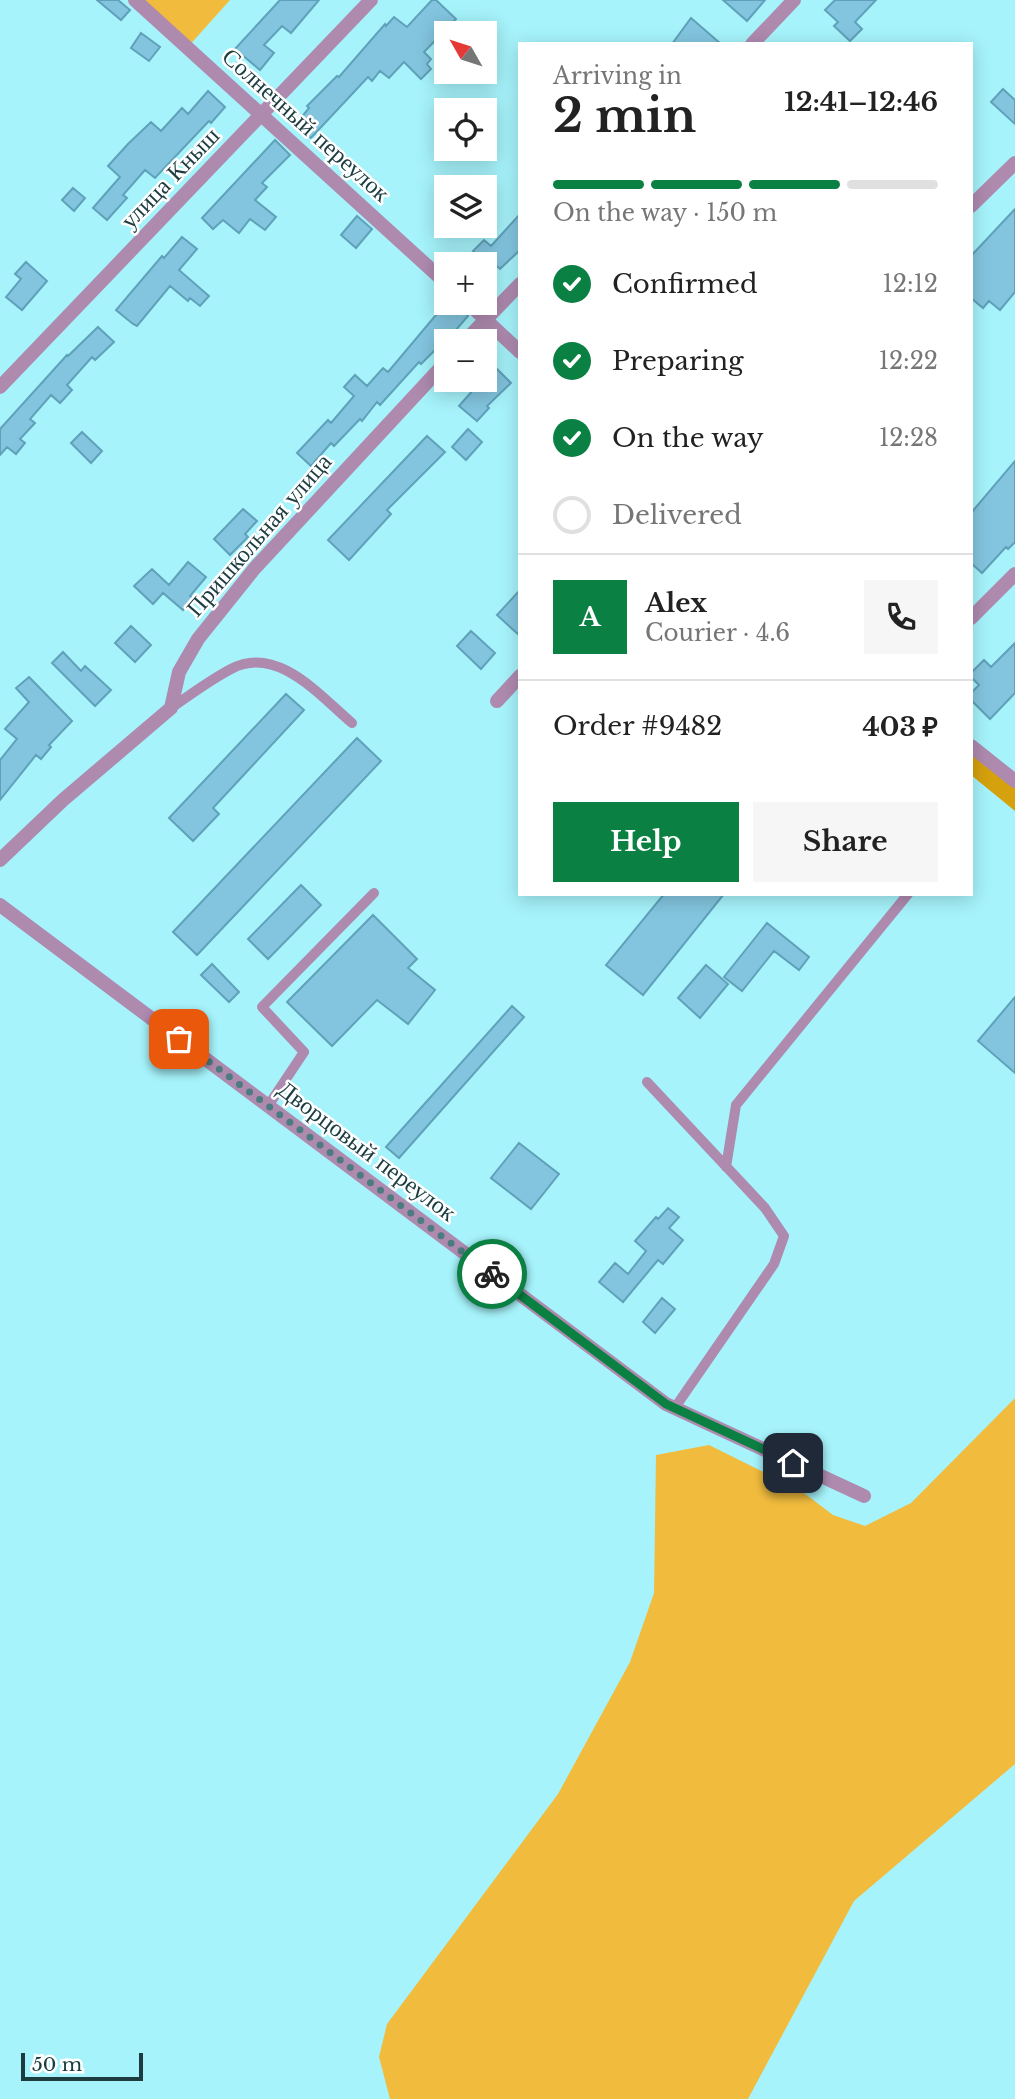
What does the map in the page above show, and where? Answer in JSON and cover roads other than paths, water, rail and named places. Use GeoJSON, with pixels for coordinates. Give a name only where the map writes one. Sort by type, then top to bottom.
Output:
{"type":"FeatureCollection","features":[{"type":"Feature","properties":{"kind":"street","name":"Солнечный переулок"},"geometry":{"type":"LineString","coordinates":[[135,0],[434,272]]}},
{"type":"Feature","properties":{"kind":"street","name":"улица Кныш"},"geometry":{"type":"LineString","coordinates":[[0,387],[371,0]]}},
{"type":"Feature","properties":{"kind":"street"},"geometry":{"type":"LineString","coordinates":[[754,42],[794,0]]}},
{"type":"Feature","properties":{"kind":"street"},"geometry":{"type":"LineString","coordinates":[[973,204],[1015,163]]}},
{"type":"Feature","properties":{"kind":"street"},"geometry":{"type":"LineString","coordinates":[[476,329],[518,286]]}},
{"type":"Feature","properties":{"kind":"street"},"geometry":{"type":"LineString","coordinates":[[482,315],[518,350]]}},
{"type":"Feature","properties":{"kind":"street","name":"Пришкольная улица"},"geometry":{"type":"LineString","coordinates":[[171,708],[179,672],[198,639],[254,569],[434,375]]}},
{"type":"Feature","properties":{"kind":"street"},"geometry":{"type":"LineString","coordinates":[[973,616],[1015,575]]}},
{"type":"Feature","properties":{"kind":"street"},"geometry":{"type":"LineString","coordinates":[[497,701],[518,678]]}},
{"type":"Feature","properties":{"kind":"street"},"geometry":{"type":"LineString","coordinates":[[0,860],[63,800],[171,708]]}},
{"type":"Feature","properties":{"kind":"street"},"geometry":{"type":"LineString","coordinates":[[973,748],[1015,781]]}},
{"type":"Feature","properties":{"kind":"street","name":"Дворцовый переулок"},"geometry":{"type":"LineString","coordinates":[[0,905],[674,1409],[864,1496]]}},
{"type":"Feature","properties":{"kind":"lane"},"geometry":{"type":"LineString","coordinates":[[171,708],[232,668],[250,662],[269,662],[300,679],[352,723]]}},
{"type":"Feature","properties":{"kind":"lane"},"geometry":{"type":"LineString","coordinates":[[268,1106],[304,1052],[262,1007],[374,893]]}},
{"type":"Feature","properties":{"kind":"lane"},"geometry":{"type":"LineString","coordinates":[[726,1167],[736,1105],[906,896]]}},
{"type":"Feature","properties":{"kind":"lane"},"geometry":{"type":"LineString","coordinates":[[647,1082],[765,1208],[783,1236],[774,1264],[674,1409]]}}]}
